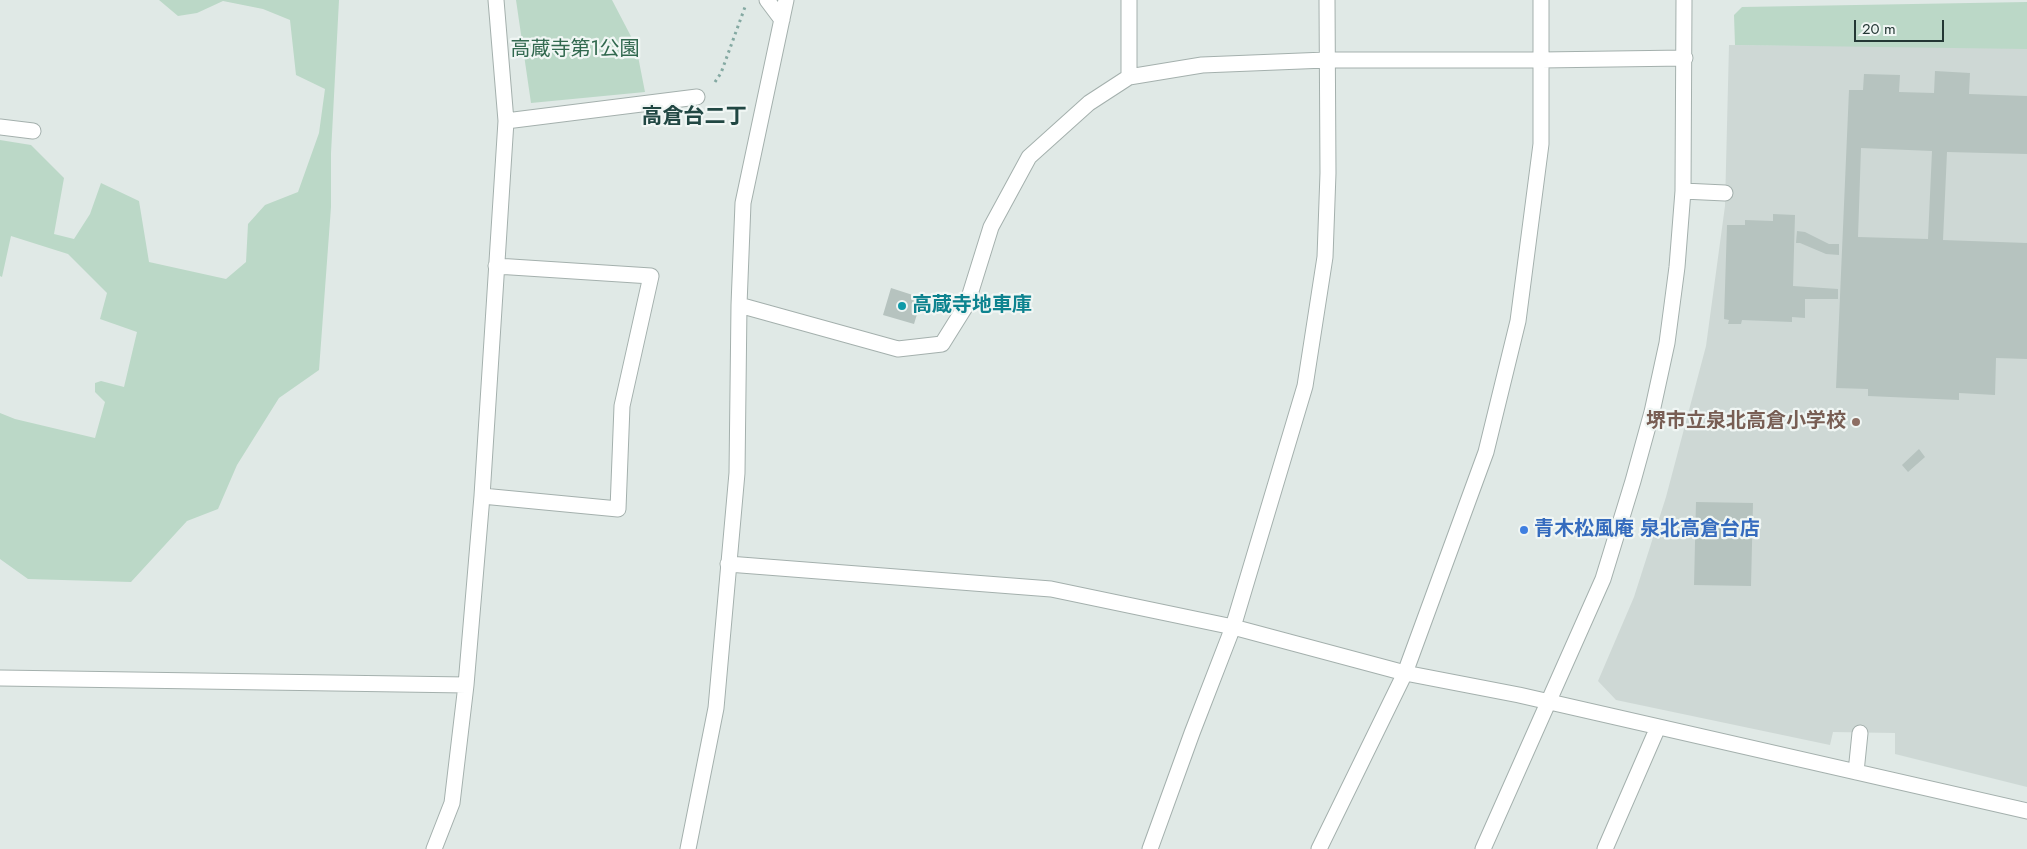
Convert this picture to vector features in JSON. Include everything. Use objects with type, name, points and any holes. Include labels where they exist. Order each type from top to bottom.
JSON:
[{"type":"street","points":[[434,849],[452,804],[466,685],[482,496],[506,121],[496,0]]},
{"type":"street","points":[[767,0],[782,20]]},
{"type":"street","points":[[688,849],[716,708],[737,473],[742,203],[786,0]]},
{"type":"street","points":[[1129,77],[1130,0]]},
{"type":"street","points":[[1150,849],[1233,627],[1304,386],[1325,257],[1328,173],[1327,0]]},
{"type":"street","points":[[1319,849],[1405,672],[1486,452],[1518,321],[1540,144],[1541,0]]},
{"type":"street","points":[[1483,849],[1603,579],[1652,412],[1667,343],[1677,266],[1683,191],[1684,0]]},
{"type":"street","points":[[739,305],[898,349],[942,344],[967,304],[991,227],[1029,157],[1089,104],[1129,77],[1202,65],[1326,60],[1685,58]]},
{"type":"street","points":[[506,121],[697,97]]},
{"type":"street","points":[[0,127],[33,131]]},
{"type":"street","points":[[1683,191],[1726,192]]},
{"type":"street","points":[[482,496],[618,509],[622,406],[651,276],[496,266]]},
{"type":"street","points":[[728,564],[1051,589],[1233,627],[1405,672],[1658,727],[2027,811]]},
{"type":"street","points":[[0,678],[466,685]]},
{"type":"street","points":[[1605,849],[1658,727]]},
{"type":"street","points":[[1856,772],[1860,733]]},
{"type":"path","points":[[697,97],[712,86],[721,73],[747,0]]},
{"type":"shaded area","name":"堺市立泉北高倉小学校","points":[[1729,45],[2027,47],[2027,787],[1895,754],[1895,733],[1833,732],[1830,745],[1616,700],[1598,681],[1634,597],[1666,497],[1706,346],[1725,206]]},
{"type":"green space","points":[[159,0],[339,0],[331,153],[331,207],[319,370],[279,398],[237,465],[218,509],[187,521],[131,582],[28,579],[0,559],[0,413],[15,419],[95,438],[105,402],[95,392],[95,383],[101,381],[124,387],[137,332],[100,319],[107,293],[68,254],[11,236],[2,277],[0,276],[0,140],[31,145],[64,178],[54,234],[74,239],[90,214],[101,183],[139,201],[149,262],[226,279],[246,262],[248,224],[265,205],[298,192],[319,133],[325,89],[296,75],[290,20],[263,9],[223,1],[197,13],[178,16]]},
{"type":"green space","name":"高蔵寺第1公園","points":[[516,0],[612,0],[636,46],[645,92],[531,103]]},
{"type":"green space","points":[[2027,2],[2027,49],[1735,45],[1734,15],[1742,7]]},
{"type":"building","points":[[1935,71],[1970,73],[1969,94],[2027,96],[2027,154],[1947,152],[1943,240],[2027,243],[2027,359],[1996,358],[1995,395],[1959,393],[1959,400],[1868,396],[1868,389],[1836,388],[1849,90],[1863,90],[1864,74],[1900,75],[1899,92],[1934,93]],"holes":[[[1861,148],[1932,151],[1928,239],[1858,237]]]},
{"type":"building","points":[[1773,214],[1795,215],[1793,286],[1838,289],[1838,299],[1805,299],[1805,318],[1792,317],[1792,322],[1742,320],[1741,324],[1728,324],[1729,320],[1724,319],[1727,225],[1745,225],[1745,220],[1773,221]]},
{"type":"building","points":[[1797,231],[1805,232],[1829,244],[1839,244],[1839,255],[1826,254],[1796,243]]},
{"type":"building","name":"高蔵寺地車庫","points":[[891,288],[922,298],[914,324],[883,315]]},
{"type":"building","points":[[1919,449],[1925,457],[1908,472],[1902,465]]},
{"type":"building","points":[[1696,502],[1753,503],[1751,586],[1694,585]]},
{"type":"place","name":"高蔵寺地車庫","points":[[902,306]]},
{"type":"place","name":"堺市立泉北高倉小学校","points":[[1856,422]]},
{"type":"place","name":"青木松風庵 泉北高倉台店","points":[[1524,530]]},
{"type":"district","name":"高倉台二丁","points":[[694,118]]}]
